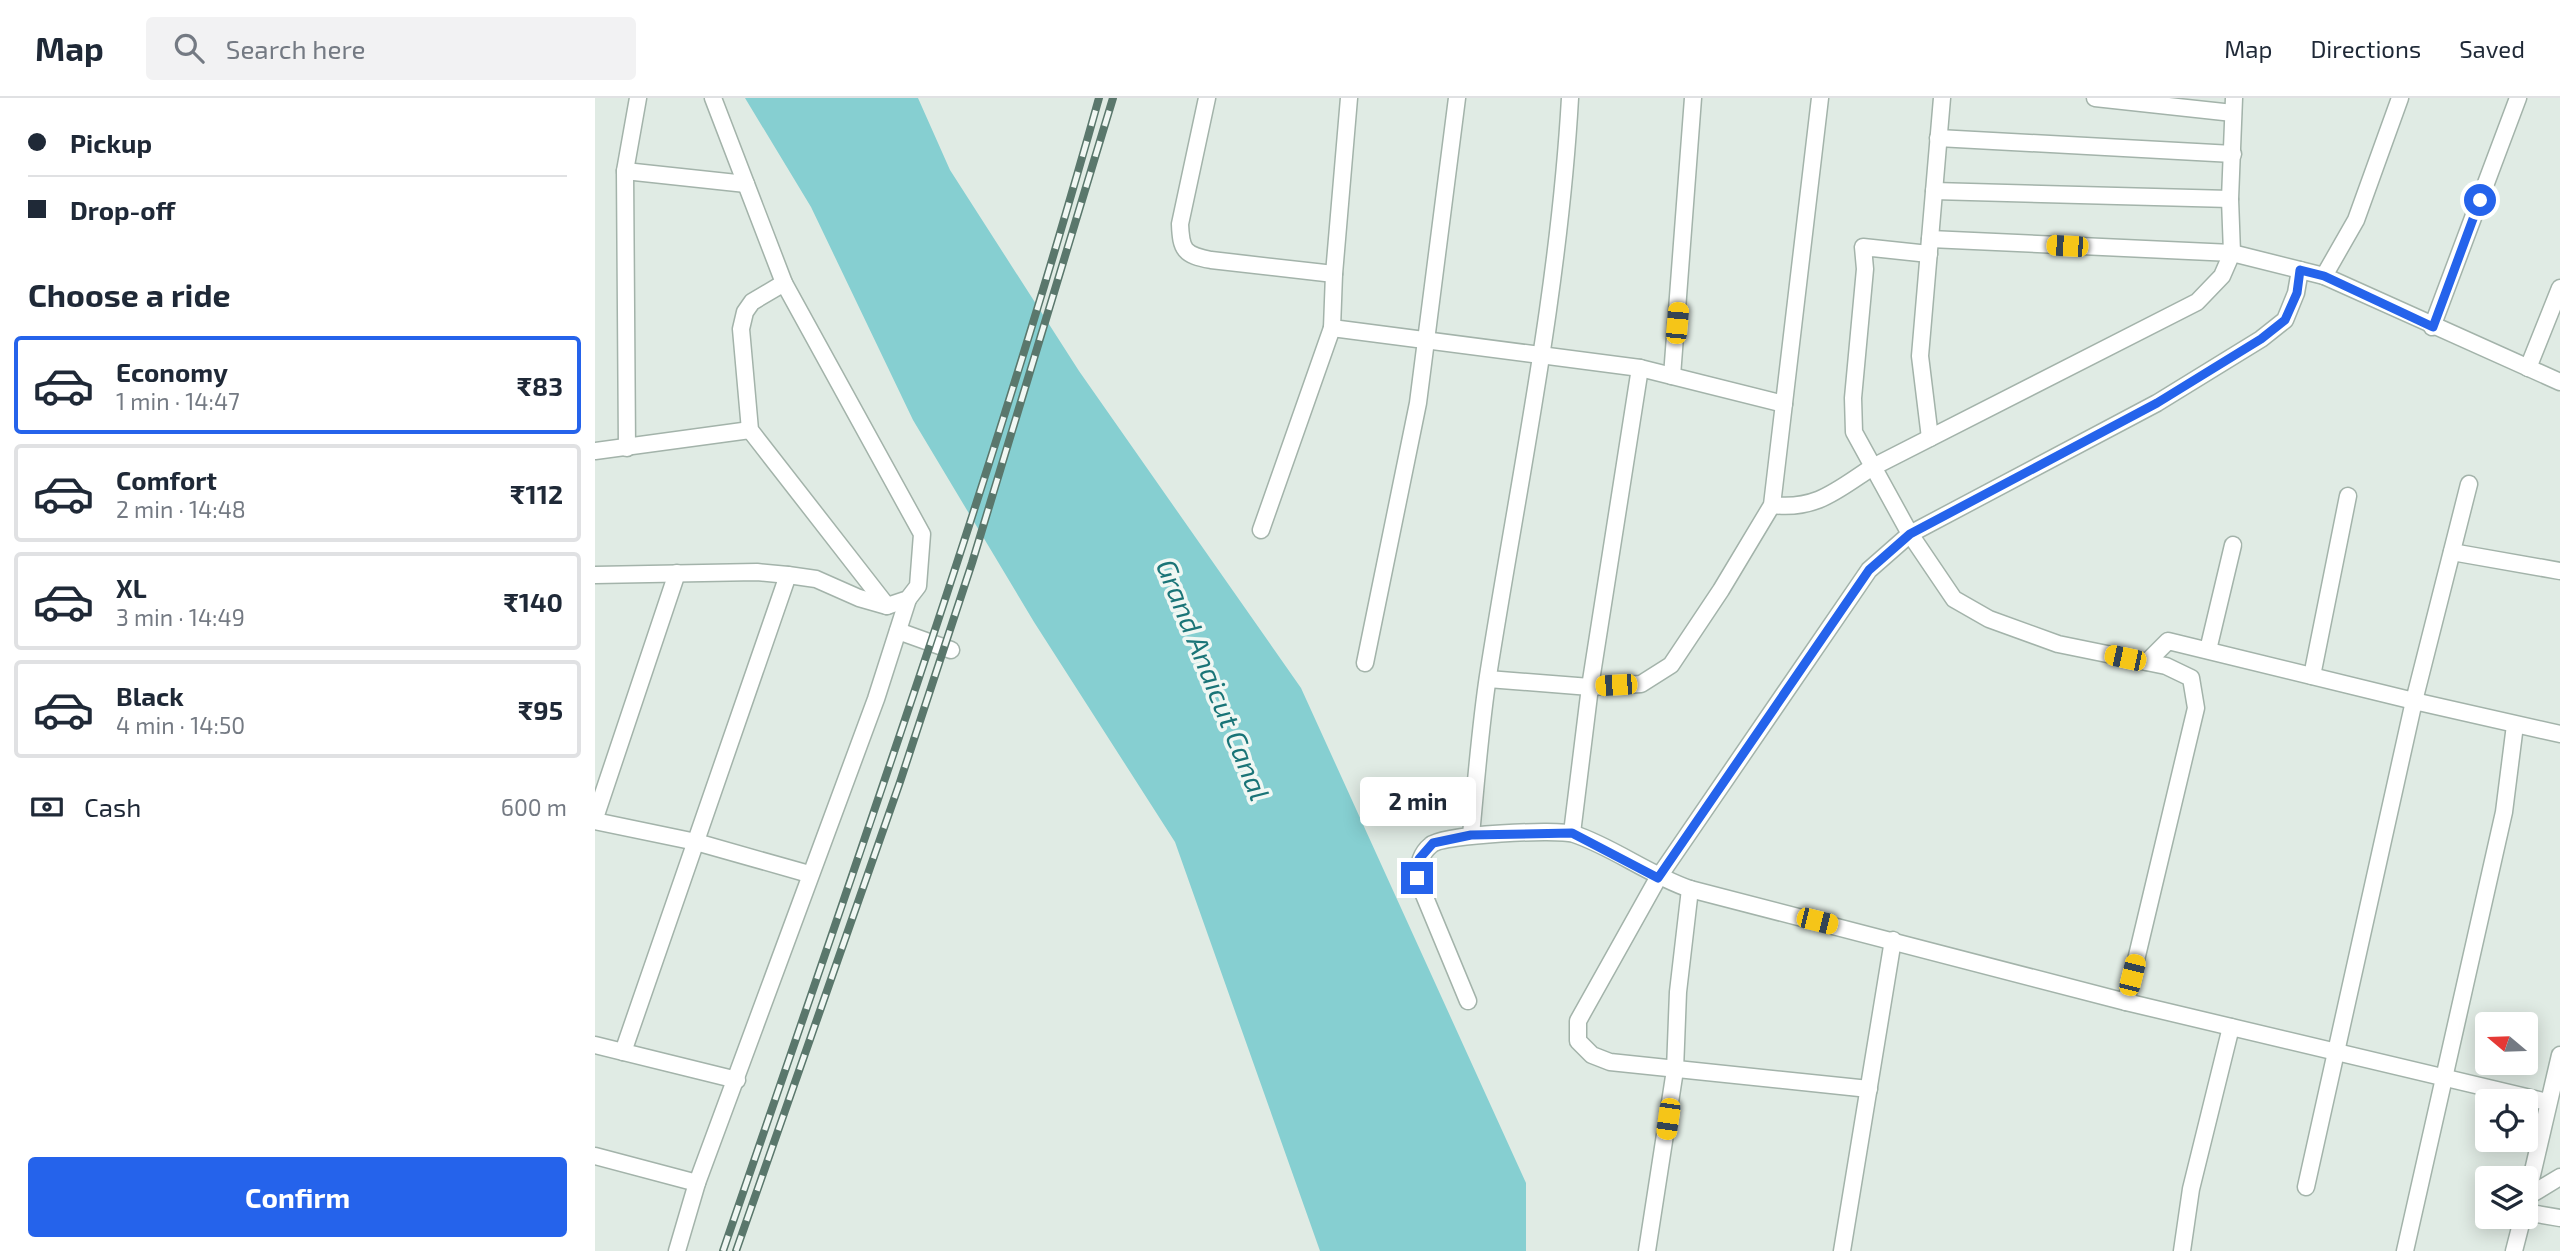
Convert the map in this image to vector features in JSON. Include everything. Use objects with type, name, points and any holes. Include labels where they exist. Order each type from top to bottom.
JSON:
[{"type":"street","points":[[627,448],[625,171],[638,98]]},
{"type":"street","points":[[677,1251],[697,1183],[737,1080],[809,874],[876,699],[908,600],[918,586],[922,534],[784,283],[713,98]]},
{"type":"street","points":[[1207,98],[1180,223],[1181,245],[1192,257],[1334,274]]},
{"type":"street","points":[[1261,530],[1332,328],[1349,98]]},
{"type":"street","points":[[1365,663],[1418,403],[1457,98]]},
{"type":"street","points":[[1471,835],[1488,679],[1542,357],[1565,186],[1570,98]]},
{"type":"street","points":[[1672,376],[1693,98]]},
{"type":"street","points":[[1488,679],[1590,687],[1641,684],[1671,665],[1721,590],[1772,505],[1820,98]]},
{"type":"street","points":[[1930,438],[1920,356],[1942,98]]},
{"type":"street","points":[[1772,505],[1792,507],[1821,501],[1871,468],[2197,302],[2222,276],[2232,253],[2230,199],[2234,105],[2095,98]]},
{"type":"street","points":[[2324,276],[2356,220],[2400,98]]},
{"type":"street","points":[[2433,327],[2518,98]]},
{"type":"street","points":[[1938,138],[2233,154]]},
{"type":"street","points":[[625,171],[746,184]]},
{"type":"street","points":[[1934,191],[2230,199]]},
{"type":"street","points":[[2126,1002],[2196,708],[2190,678],[2166,666],[2058,644],[1989,620],[1954,599],[1910,534],[1871,468],[1854,432],[1853,398],[1865,269],[1863,247],[2232,253],[2324,276],[2560,382]]},
{"type":"street","points":[[1869,1089],[1610,1062],[1592,1055],[1578,1041],[1578,1021],[1658,878],[1869,570],[1910,534],[2157,403],[2261,339],[2285,320],[2297,293],[2300,270]]},
{"type":"street","points":[[784,283],[752,302],[745,312],[741,329],[750,430],[887,606]]},
{"type":"street","points":[[2528,368],[2560,288]]},
{"type":"street","points":[[1332,328],[1640,368],[1784,404]]},
{"type":"street","points":[[1572,833],[1590,687],[1640,368]]},
{"type":"street","points":[[595,452],[750,430]]},
{"type":"street","points":[[2306,1187],[2414,701],[2469,484]]},
{"type":"street","points":[[2312,676],[2348,496]]},
{"type":"street","points":[[2208,650],[2234,545]]},
{"type":"street","points":[[2452,552],[2560,570]]},
{"type":"street","points":[[595,575],[757,572],[816,579],[859,598],[887,606],[908,600]]},
{"type":"street","points":[[677,573],[595,820],[696,842],[809,874]]},
{"type":"street","points":[[623,1052],[788,575]]},
{"type":"street","points":[[898,631],[951,650]]},
{"type":"street","points":[[2147,662],[2168,641],[2560,734]]},
{"type":"street","points":[[2405,1251],[2504,812],[2515,725]]},
{"type":"street","points":[[1468,1001],[1417,878],[1419,859],[1433,843],[1471,835],[1572,833],[1658,878],[1690,889],[2126,1002],[2547,1102]]},
{"type":"street","points":[[1647,1251],[1675,1070],[1678,992],[1690,889]]},
{"type":"street","points":[[1842,1251],[1893,940]]},
{"type":"street","points":[[2182,1251],[2191,1189],[2231,1027]]},
{"type":"street","points":[[595,1045],[737,1080]]},
{"type":"street","points":[[2534,1166],[2560,1055]]},
{"type":"street","points":[[595,1156],[697,1183]]},
{"type":"street","points":[[2538,1196],[2560,1177]]},
{"type":"street","points":[[2538,1212],[2560,1218]]},
{"type":"street","points":[[2514,1251],[2520,1229]]},
{"type":"water","name":"Grand Anaicut Canal","points":[[745,98],[918,98],[950,170],[1079,371],[1301,688],[1526,1183],[1526,1251],[1320,1251],[1175,842],[1034,622],[913,420],[811,207]]},
{"type":"railway","points":[[723,1251],[967,533],[1013,389],[1099,98]]},
{"type":"railway","points":[[736,1251],[900,782],[972,563],[1113,98]]},
{"type":"route","points":[[1417,878],[1419,859],[1433,843],[1471,835],[1572,833],[1658,878],[1869,570],[1910,534],[2157,403],[2261,339],[2285,320],[2297,293],[2300,270],[2324,276],[2433,327],[2480,200]]}]
